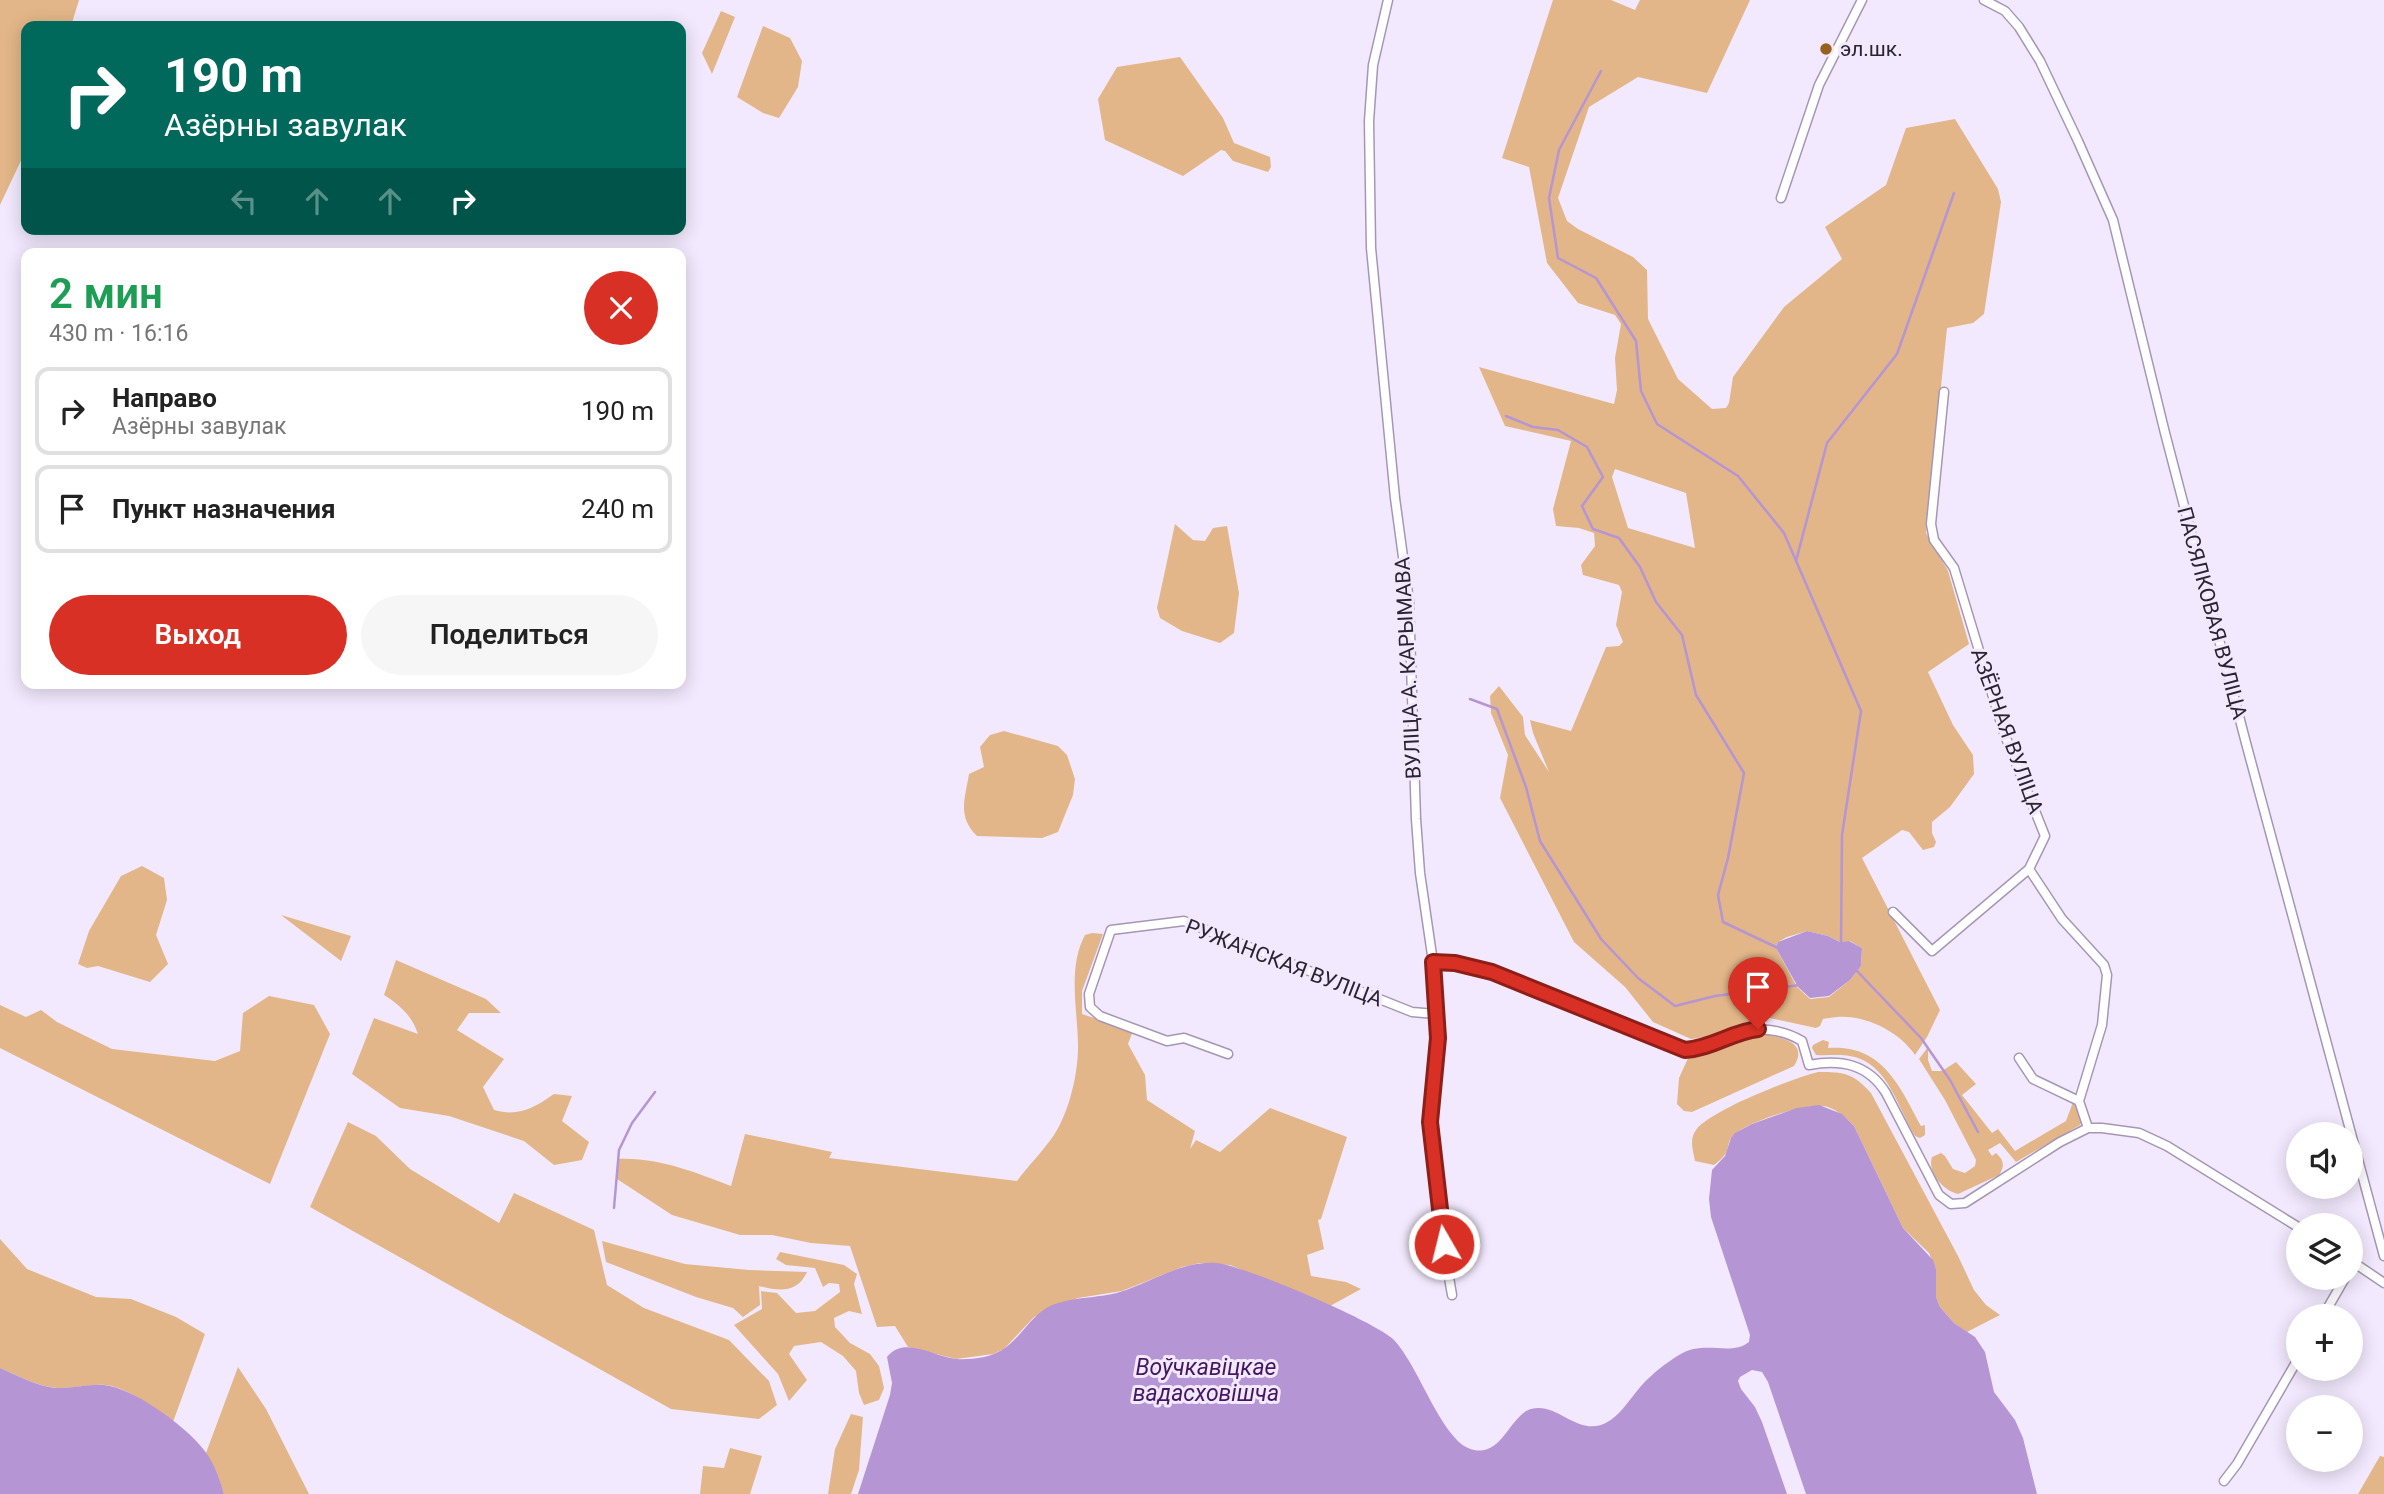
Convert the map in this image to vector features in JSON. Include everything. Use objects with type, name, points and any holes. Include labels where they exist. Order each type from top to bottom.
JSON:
[{"type":"street","name":"ВУЛІЦА А. КАРЫМАВА","points":[[1388,0],[1373,65],[1370,110],[1371,248],[1395,498],[1409,601],[1416,819],[1420,873],[1433,962],[1438,1038],[1430,1122],[1439,1219],[1452,1295]]},
{"type":"street","points":[[1781,198],[1819,85],[1862,0]]},
{"type":"street","name":"ПАСЯЛКОВАЯ ВУЛІЦА","points":[[1984,0],[2005,11],[2019,27],[2040,61],[2113,220],[2249,757],[2384,1256]]},
{"type":"street","name":"АЗЁРНАЯ ВУЛІЦА","points":[[1944,393],[1931,524],[1934,540],[1954,568],[2004,733],[2045,836],[2029,869]]},
{"type":"street","points":[[1893,912],[1932,951],[2029,869],[2062,919],[2104,965],[2108,975],[2102,1025],[2079,1101],[2088,1128]]},
{"type":"street","name":"РУЖАНСКАЯ ВУЛІЦА","points":[[1228,1054],[1184,1038],[1167,1041],[1100,1016],[1090,1007],[1088,994],[1111,930],[1184,921],[1412,1012],[1436,1014]]},
{"type":"street","points":[[1433,962],[1455,963],[1492,972],[1685,1050],[1714,1044],[1750,1030],[1766,1029],[1795,1036],[1802,1041],[1809,1065],[1845,1062],[1874,1078],[1886,1093],[1939,1195],[1951,1204],[1965,1203],[2060,1142],[2088,1128],[2139,1133],[2161,1143],[2286,1220]]},
{"type":"street","points":[[2019,1058],[2033,1079],[2079,1101]]},
{"type":"street","points":[[2363,1271],[2384,1283]]},
{"type":"street","points":[[2224,1481],[2237,1464],[2286,1380]]},
{"type":"shaded area","points":[[0,0],[79,0],[73,21],[21,21],[21,161],[0,205]]},
{"type":"shaded area","points":[[1553,0],[1611,0],[1635,10],[1640,0],[1750,0],[1707,93],[1638,77],[1589,107],[1558,198],[1567,221],[1633,257],[1647,270],[1648,319],[1678,379],[1712,409],[1726,408],[1733,377],[1784,307],[1842,259],[1825,227],[1886,185],[1906,128],[1955,119],[1998,189],[2001,202],[1984,314],[1973,323],[1947,328],[1926,533],[1948,571],[1969,644],[1928,672],[1953,725],[1973,755],[1974,774],[1950,807],[1932,822],[1932,833],[1936,842],[1934,847],[1923,850],[1909,832],[1902,830],[1862,858],[1940,1010],[1915,1055],[1902,1040],[1885,1028],[1856,1018],[1823,1019],[1816,1028],[1759,1018],[1719,1035],[1691,1039],[1653,1022],[1625,987],[1574,942],[1500,798],[1508,755],[1491,713],[1490,696],[1499,686],[1523,717],[1525,735],[1549,772],[1530,720],[1571,731],[1606,647],[1619,646],[1623,642],[1616,625],[1622,592],[1619,585],[1583,575],[1581,565],[1595,546],[1594,533],[1579,528],[1556,526],[1553,509],[1571,441],[1505,426],[1479,367],[1614,404],[1617,390],[1615,358],[1621,324],[1615,315],[1578,303],[1547,263],[1529,167],[1502,158]],"holes":[[[1615,469],[1686,493],[1695,548],[1628,528],[1612,477]],[[1807,931],[1840,942],[1850,941],[1862,948],[1861,966],[1850,980],[1829,997],[1810,999],[1797,987],[1776,948],[1778,942],[1787,937]]]},
{"type":"shaded area","points":[[721,11],[735,17],[712,74],[702,53]]},
{"type":"shaded area","points":[[763,26],[790,38],[802,61],[798,87],[779,118],[763,113],[737,97]]},
{"type":"shaded area","points":[[1180,57],[1223,118],[1234,143],[1270,157],[1271,167],[1268,172],[1233,161],[1221,150],[1183,176],[1105,140],[1098,99],[1117,67]]},
{"type":"shaded area","points":[[1175,524],[1193,540],[1205,541],[1213,528],[1227,526],[1239,593],[1234,633],[1220,643],[1182,631],[1160,618],[1157,608]]},
{"type":"shaded area","points":[[1004,731],[1058,746],[1067,755],[1075,779],[1073,795],[1058,832],[1042,838],[977,836],[971,829],[964,807],[969,774],[984,767],[980,747],[990,735]]},
{"type":"shaded area","points":[[142,866],[164,878],[167,900],[156,935],[168,964],[150,982],[98,966],[87,968],[78,964],[89,931],[121,876]]},
{"type":"shaded area","points":[[281,915],[351,936],[341,961]]},
{"type":"shaded area","points":[[1103,934],[1082,991],[1082,1014],[1133,1031],[1128,1044],[1145,1075],[1147,1100],[1195,1131],[1190,1149],[1196,1140],[1220,1152],[1270,1108],[1347,1137],[1321,1219],[1318,1220],[1324,1249],[1307,1255],[1311,1276],[1346,1282],[1361,1289],[1330,1306],[1230,1265],[1200,1263],[1182,1267],[1122,1291],[1078,1298],[1034,1317],[1004,1349],[993,1354],[956,1359],[908,1347],[895,1326],[877,1327],[850,1246],[811,1243],[772,1235],[740,1235],[672,1215],[617,1179],[618,1159],[633,1159],[676,1166],[731,1186],[745,1134],[832,1152],[829,1158],[1017,1181],[1054,1135],[1068,1104],[1078,1058],[1076,961],[1085,935]]},
{"type":"shaded area","points":[[396,960],[486,999],[501,1013],[469,1013],[457,1030],[504,1059],[483,1087],[494,1110],[518,1112],[533,1107],[554,1094],[572,1096],[562,1121],[589,1142],[582,1160],[554,1165],[524,1141],[449,1116],[400,1108],[352,1074],[374,1018],[418,1034],[405,1012],[384,995]]},
{"type":"shaded area","points":[[269,996],[314,1005],[330,1034],[270,1184],[0,1048],[0,1005],[26,1017],[41,1010],[57,1022],[112,1049],[215,1061],[240,1051],[243,1013]]},
{"type":"shaded area","points":[[1764,1034],[1796,1046],[1798,1058],[1794,1066],[1692,1112],[1684,1111],[1677,1104],[1679,1078],[1689,1056],[1715,1050],[1747,1035]]},
{"type":"shaded area","points":[[1823,1040],[1829,1042],[1828,1048],[1862,1053],[1886,1070],[1905,1096],[1921,1126],[1925,1125],[1925,1135],[1920,1138],[1915,1136],[1890,1088],[1874,1067],[1850,1056],[1816,1055],[1813,1045]]},
{"type":"shaded area","points":[[1928,1047],[1928,1060],[1932,1071],[1942,1071],[1956,1062],[1976,1084],[1962,1095],[1992,1133],[1998,1129],[2015,1151],[2066,1121],[2073,1102],[2081,1116],[2080,1125],[2016,1162],[2000,1143],[1988,1150],[1992,1156],[1996,1153],[2002,1161],[1999,1175],[1958,1194],[1952,1192],[1934,1175],[1932,1157],[1941,1153],[1953,1169],[1965,1173],[1975,1166],[1976,1160],[1945,1100],[1919,1059]]},
{"type":"shaded area","points":[[1818,1072],[1848,1075],[1871,1093],[1974,1290],[1986,1305],[2000,1315],[1967,1332],[1954,1323],[1940,1307],[1936,1297],[1936,1269],[1929,1253],[1903,1228],[1854,1126],[1832,1109],[1808,1107],[1766,1118],[1733,1136],[1726,1153],[1714,1165],[1695,1161],[1693,1137],[1704,1122],[1753,1096]]},
{"type":"shaded area","points":[[348,1122],[376,1136],[410,1169],[499,1223],[514,1193],[594,1230],[607,1285],[644,1308],[729,1340],[769,1381],[777,1405],[759,1419],[671,1409],[310,1207]]},
{"type":"shaded area","points":[[0,1239],[27,1269],[96,1297],[131,1299],[176,1317],[205,1334],[173,1422],[136,1397],[112,1386],[50,1387],[0,1368]]},
{"type":"shaded area","points":[[602,1241],[685,1264],[807,1272],[798,1284],[786,1289],[759,1286],[760,1305],[743,1317],[733,1308],[696,1297],[606,1262]]},
{"type":"shaded area","points":[[780,1252],[844,1265],[857,1274],[854,1284],[862,1314],[849,1311],[834,1318],[835,1327],[850,1343],[870,1354],[879,1366],[884,1388],[879,1400],[864,1405],[859,1393],[856,1371],[843,1356],[821,1342],[794,1346],[789,1354],[807,1380],[789,1401],[778,1374],[734,1325],[762,1309],[761,1291],[777,1293],[796,1313],[815,1311],[840,1292],[839,1284],[829,1283],[823,1287],[815,1268],[786,1265],[776,1259]]},
{"type":"shaded area","points":[[238,1367],[266,1409],[309,1494],[224,1494],[206,1453]]},
{"type":"shaded area","points":[[851,1414],[863,1417],[859,1470],[851,1494],[828,1494],[835,1449]]},
{"type":"shaded area","points":[[730,1448],[762,1456],[750,1494],[700,1494],[703,1466],[724,1468]]},
{"type":"shaded area","points":[[2380,1456],[2384,1457],[2384,1494],[2358,1494]]},
{"type":"water","points":[[1807,931],[1840,942],[1849,941],[1862,948],[1861,966],[1850,980],[1829,996],[1810,998],[1798,987],[1776,948],[1778,942]]},
{"type":"water","name":"Воўчкавіцкае вадасховішча","points":[[1819,1105],[1842,1114],[1854,1126],[1903,1228],[1933,1260],[1936,1269],[1936,1297],[1940,1307],[1954,1323],[1975,1337],[1985,1352],[1994,1392],[2015,1420],[2023,1438],[2037,1494],[1806,1494],[1768,1382],[1762,1372],[1752,1370],[1738,1381],[1762,1422],[1787,1494],[858,1494],[890,1395],[892,1383],[887,1357],[894,1351],[911,1347],[956,1359],[985,1357],[1008,1345],[1048,1307],[1066,1301],[1120,1292],[1179,1269],[1203,1263],[1230,1266],[1278,1283],[1337,1308],[1394,1340],[1448,1429],[1468,1448],[1479,1451],[1489,1449],[1523,1413],[1531,1409],[1549,1410],[1583,1425],[1601,1425],[1619,1413],[1651,1376],[1679,1355],[1698,1348],[1734,1348],[1749,1342],[1750,1335],[1711,1217],[1709,1199],[1712,1170],[1725,1156],[1735,1133],[1797,1108]]},
{"type":"water","points":[[0,1368],[49,1387],[103,1385],[135,1396],[163,1413],[199,1444],[212,1463],[224,1494],[0,1494]]},
{"type":"waterway","points":[[1601,71],[1559,150],[1549,198],[1558,258],[1596,278],[1636,341],[1641,391],[1657,424],[1738,476],[1784,533],[1861,711],[1842,835],[1841,944]]},
{"type":"waterway","points":[[1796,561],[1827,443],[1897,354],[1954,193]]},
{"type":"waterway","points":[[1506,416],[1533,427],[1558,430],[1587,447],[1603,477],[1582,506],[1593,529],[1619,538],[1640,567],[1656,602],[1682,635],[1696,695],[1744,773],[1718,895],[1723,922],[1778,948]]},
{"type":"waterway","points":[[1470,699],[1497,709],[1526,787],[1540,841],[1601,939],[1638,978],[1675,1006],[1715,996],[1800,985]]},
{"type":"waterway","points":[[1856,970],[1921,1038],[1950,1080],[1978,1132]]},
{"type":"waterway","points":[[614,1208],[619,1150],[632,1123],[655,1092]]},
{"type":"place","name":"эл.шк.","points":[[1826,49]]},
{"type":"route","points":[[1444,1244],[1439,1219],[1437,1173],[1430,1122],[1438,1038],[1433,962],[1455,963],[1492,972],[1685,1050],[1696,1050],[1737,1033],[1758,1029]]}]
